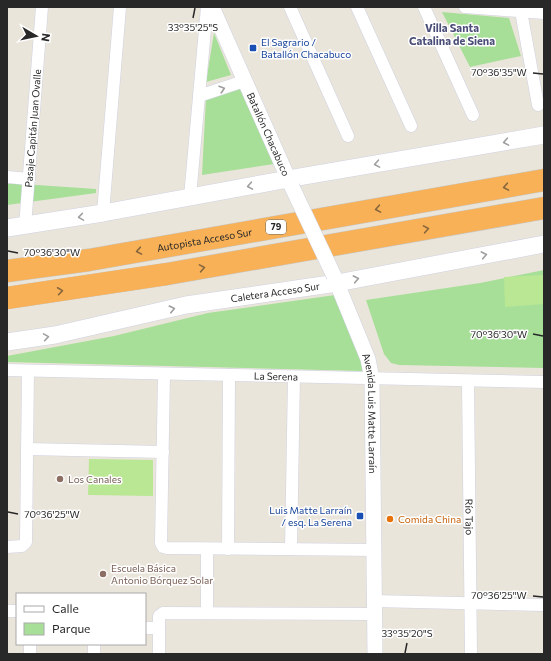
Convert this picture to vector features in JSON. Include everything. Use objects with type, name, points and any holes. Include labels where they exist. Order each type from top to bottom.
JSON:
[{"type":"highway","name":"Autopista Acceso Sur","points":[[7,271],[89,260],[544,180]]},
{"type":"highway","points":[[7,298],[167,274],[544,208]]},
{"type":"main road","points":[[7,228],[103,213],[190,197],[290,183],[544,135]]},
{"type":"main road","name":"Caletera Acceso Sur","points":[[7,342],[55,335],[186,306],[544,244]]},
{"type":"street","name":"Pasaje Capitán Juan Ovalle","points":[[25,226],[42,7]]},
{"type":"street","points":[[103,213],[120,7]]},
{"type":"street","points":[[190,197],[206,7]]},
{"type":"street","name":"Batallón Chacabuco","points":[[212,7],[290,183]]},
{"type":"street","points":[[290,7],[348,136]]},
{"type":"street","points":[[356,7],[411,126]]},
{"type":"street","points":[[424,7],[473,115]]},
{"type":"street","points":[[465,7],[544,13]]},
{"type":"street","points":[[522,12],[538,104]]},
{"type":"street","name":"Batallón Chacabuco","points":[[199,96],[244,82]]},
{"type":"street","points":[[7,177],[29,179]]},
{"type":"street","name":"Avenida Luis Matte Larraín","points":[[290,183],[336,279],[368,359],[372,379],[375,654]]},
{"type":"street","name":"La Serena","points":[[7,370],[544,382]]},
{"type":"street","points":[[7,547],[22,546],[24,545],[26,539],[28,371]]},
{"type":"street","points":[[164,374],[163,547],[207,549],[374,550]]},
{"type":"street","points":[[228,549],[229,375]]},
{"type":"street","points":[[291,549],[294,377]]},
{"type":"street","name":"Río Tajo","points":[[468,381],[471,654]]},
{"type":"street","points":[[27,449],[163,452]]},
{"type":"street","points":[[207,549],[207,613]]},
{"type":"street","points":[[159,654],[158,619],[161,614],[165,612],[207,613],[374,608],[470,603],[544,605]]},
{"type":"street","points":[[146,628],[159,628]]},
{"type":"green space","points":[[442,12],[509,18],[521,56],[470,67]]},
{"type":"green space","points":[[214,33],[231,75],[206,82]]},
{"type":"green space","points":[[241,85],[274,164],[202,175],[206,98]]},
{"type":"green space","points":[[7,183],[96,189],[96,193],[7,205]]},
{"type":"green space","points":[[544,270],[544,368],[399,365],[391,363],[384,354],[366,300],[480,283]]},
{"type":"green space","points":[[544,275],[544,304],[505,307],[504,277]]},
{"type":"green space","points":[[335,295],[366,366],[362,371],[7,362],[7,356],[114,336],[208,313]]},
{"type":"green space","points":[[89,459],[153,460],[153,496],[88,495]]},
{"type":"place","name":"El Sagrario / Batallón Chacabuco","points":[[253,48]]},
{"type":"place","name":"Los Canales","points":[[60,479]]},
{"type":"place","name":"Luis Matte Larraín / esq. La Serena","points":[[360,516]]},
{"type":"place","name":"Comida China","points":[[390,519]]},
{"type":"place","name":"Escuela Básica Antonio Bórquez Solar","points":[[103,574]]},
{"type":"district","name":"Villa Santa Catalina de Siena","points":[[452,34]]}]
